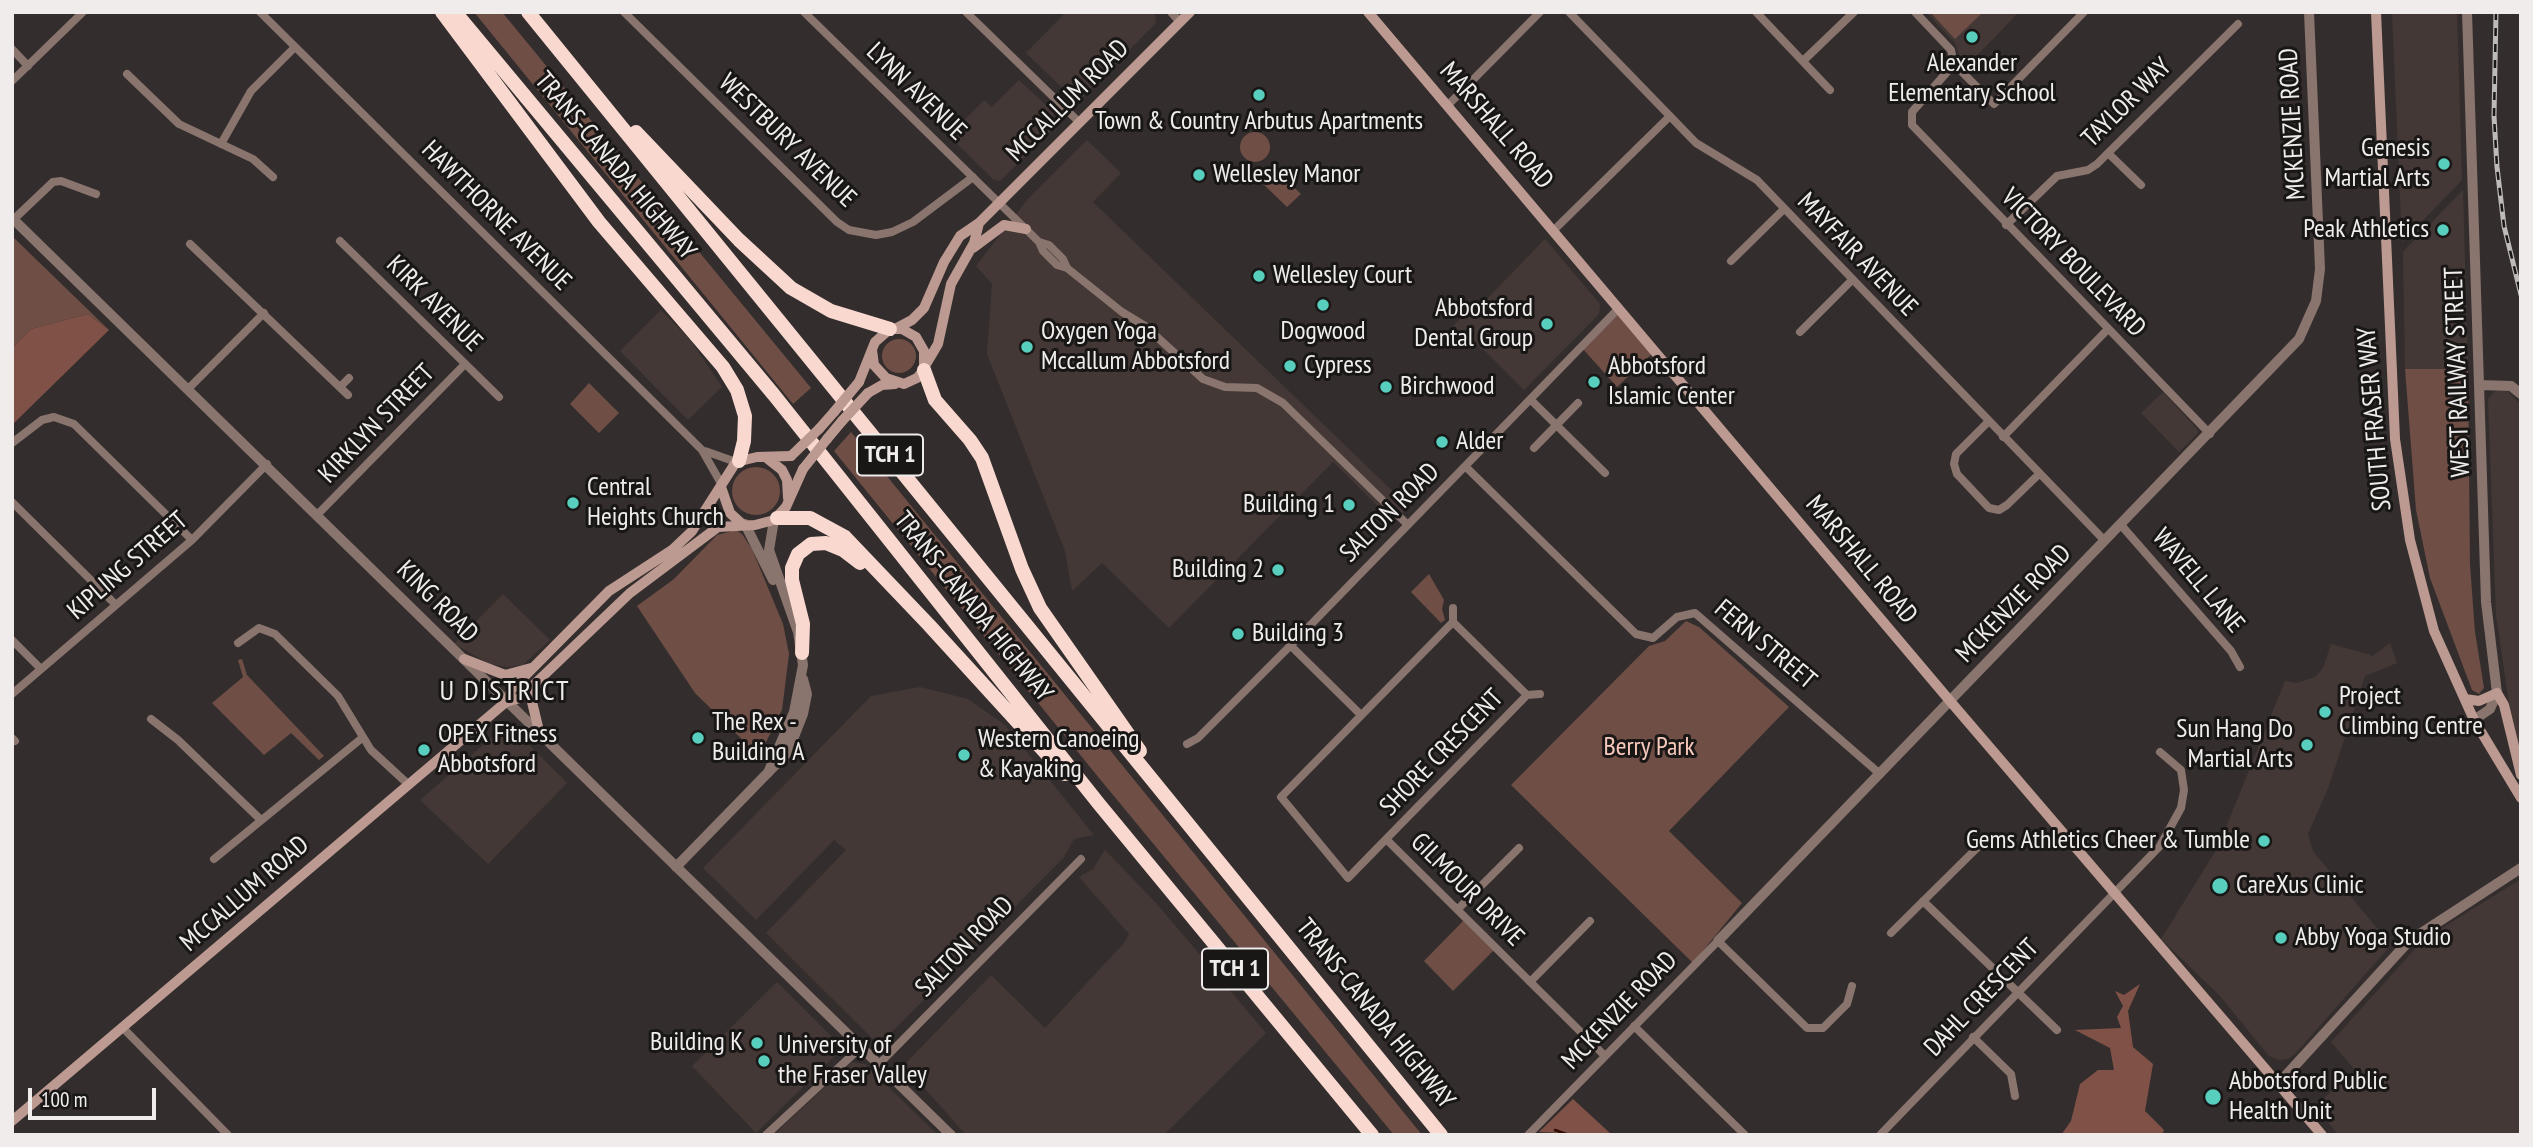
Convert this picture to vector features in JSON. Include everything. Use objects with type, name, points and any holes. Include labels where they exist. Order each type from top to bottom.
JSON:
[{"type":"highway","points":[[442,12],[598,222],[723,367],[737,390],[745,415],[744,441],[738,462]]},
{"type":"highway","name":"TRANS-CANADA HIGHWAY","points":[[455,12],[774,396],[1098,804],[1372,1135]]},
{"type":"highway","name":"TRANS-CANADA HIGHWAY","points":[[528,12],[1441,1135]]},
{"type":"highway","points":[[560,51],[731,233],[780,279],[831,311],[892,329]]},
{"type":"highway","points":[[925,368],[935,400],[982,458],[1022,569],[1040,608],[1218,861]]},
{"type":"highway","points":[[775,519],[810,518],[835,530],[864,554],[1028,736],[1080,790],[1098,804]]},
{"type":"highway","points":[[802,653],[803,624],[793,589],[792,568],[798,554],[811,544],[826,543],[849,554],[929,625]]},
{"type":"main road","name":"MCCALLUM ROAD","points":[[892,329],[918,314],[954,244],[979,223],[1190,12]]},
{"type":"main road","name":"MARSHALL ROAD","points":[[1368,12],[1950,701],[2115,890],[2322,1135]]},
{"type":"main road","name":"SOUTH FRASER WAY","points":[[2376,12],[2391,365],[2400,478],[2410,540],[2426,607],[2474,720],[2521,798]]},
{"type":"main road","name":"MCCALLUM ROAD","points":[[925,368],[938,344],[951,284],[968,252],[979,223]]},
{"type":"main road","points":[[968,252],[1004,225],[1026,229]]},
{"type":"main road","points":[[892,329],[916,337],[924,351],[925,368],[917,378],[904,384],[882,385],[868,393],[803,469],[775,519],[743,524],[730,513],[721,486],[738,462],[765,458],[791,456],[803,448],[859,382],[880,336],[892,329]]},
{"type":"main road","points":[[872,350],[879,373],[904,384]]},
{"type":"main road","points":[[765,458],[782,470],[787,480],[788,500]]},
{"type":"main road","name":"MCCALLUM ROAD","points":[[506,702],[512,689],[609,591],[683,541],[702,519],[721,486]]},
{"type":"main road","name":"MCCALLUM ROAD","points":[[12,1121],[506,702],[520,698],[622,600],[682,556],[708,532],[720,526],[743,524]]},
{"type":"main road","points":[[464,659],[505,675],[534,667]]},
{"type":"main road","points":[[540,735],[532,702],[545,676]]},
{"type":"main road","points":[[2465,699],[2479,701],[2497,693],[2504,705],[2521,775]]},
{"type":"street","points":[[12,81],[83,12]]},
{"type":"street","name":"HAWTHORNE AVENUE","points":[[260,12],[702,450],[721,486]]},
{"type":"street","name":"WESTBURY AVENUE","points":[[624,12],[837,222],[849,230],[876,235],[892,232],[913,222],[973,177]]},
{"type":"street","name":"LYNN AVENUE","points":[[804,12],[1026,229],[1057,265],[1067,268],[1144,326],[1203,379],[1225,387],[1257,388],[1278,398],[1408,525]]},
{"type":"street","points":[[966,12],[1080,122]]},
{"type":"street","points":[[1171,12],[1180,22]]},
{"type":"street","points":[[1447,105],[1540,12]]},
{"type":"street","name":"MAYFAIR AVENUE","points":[[1569,12],[1703,149],[1750,173],[2105,541]]},
{"type":"street","points":[[1756,12],[1830,90]]},
{"type":"street","points":[[1803,61],[1854,12]]},
{"type":"street","points":[[1915,12],[1951,50],[1954,64],[1994,104],[2084,12]]},
{"type":"street","name":"MCKENZIE ROAD","points":[[1528,1135],[2287,356],[2308,326],[2316,301],[2320,256],[2309,12]]},
{"type":"street","name":"WEST RAILWAY STREET","points":[[2467,12],[2486,602],[2497,693]]},
{"type":"street","name":"TAYLOR WAY","points":[[2006,225],[2057,176],[2088,170],[2108,153],[2238,24]]},
{"type":"street","points":[[221,144],[251,91],[295,47]]},
{"type":"street","points":[[12,49],[28,66]]},
{"type":"street","name":"VICTORY BOULEVARD","points":[[1954,64],[1907,119],[2006,225],[2210,434]]},
{"type":"street","points":[[127,74],[179,124],[253,159],[273,177]]},
{"type":"street","points":[[1554,229],[1670,116]]},
{"type":"street","points":[[2108,153],[2141,185]]},
{"type":"street","points":[[13,218],[52,182],[61,181],[96,194]]},
{"type":"street","points":[[1731,261],[1784,209]]},
{"type":"street","name":"KING ROAD","points":[[13,218],[951,1135]]},
{"type":"street","name":"KIRK AVENUE","points":[[340,241],[499,397]]},
{"type":"street","points":[[190,244],[348,395]]},
{"type":"street","points":[[1800,332],[1852,280]]},
{"type":"street","name":"SALTON ROAD","points":[[1187,744],[1198,738],[1619,308]]},
{"type":"street","points":[[189,388],[264,313]]},
{"type":"street","points":[[2003,437],[2107,330]]},
{"type":"street","name":"KIRKLYN STREET","points":[[318,514],[465,364]]},
{"type":"street","points":[[340,387],[349,378]]},
{"type":"street","points":[[2479,385],[2511,386],[2521,394]]},
{"type":"street","points":[[1531,400],[1605,473]]},
{"type":"street","points":[[1534,448],[1578,403]]},
{"type":"street","points":[[12,443],[32,425],[54,417],[74,424],[192,540]]},
{"type":"street","points":[[1988,422],[1956,454],[1954,464],[1957,474],[1989,508],[1998,510],[2007,505],[2039,474]]},
{"type":"street","name":"HAWTHORNE AVENUE","points":[[702,450],[738,462]]},
{"type":"street","name":"KIPLING STREET","points":[[12,694],[192,540],[267,464]]},
{"type":"street","name":"FERN STREET","points":[[1466,467],[1636,634],[1653,638],[1677,617],[1695,613],[1880,774]]},
{"type":"street","points":[[12,502],[117,605]]},
{"type":"street","points":[[676,867],[788,752],[800,724],[807,694],[802,677],[802,653],[769,550],[775,519]]},
{"type":"street","points":[[743,524],[785,600]]},
{"type":"street","name":"WAVELL LANE","points":[[2121,524],[2231,651],[2240,667]]},
{"type":"street","points":[[1290,645],[1361,715],[1452,622],[1453,608]]},
{"type":"street","name":"SHORE CRESCENT","points":[[1452,622],[1527,695]]},
{"type":"street","points":[[239,643],[258,628],[275,634],[338,696],[349,709],[362,738],[382,763],[409,785]]},
{"type":"street","points":[[12,640],[41,669]]},
{"type":"street","points":[[2474,720],[2490,709],[2497,693]]},
{"type":"street","name":"SHORE CRESCENT","points":[[1387,840],[1527,695],[1540,694]]},
{"type":"street","name":"GILMOUR DRIVE","points":[[1361,715],[1280,797],[1348,878],[1387,840],[1605,1056]]},
{"type":"street","points":[[151,719],[178,740],[261,820]]},
{"type":"street","points":[[214,859],[362,738]]},
{"type":"street","name":"DAHL CRESCENT","points":[[1880,1135],[2160,846],[2181,808],[2184,790],[2181,771],[2160,752]]},
{"type":"street","points":[[1891,933],[1985,840]]},
{"type":"street","points":[[1458,909],[1519,848]]},
{"type":"street","name":"SALTON ROAD","points":[[879,1064],[1081,859]]},
{"type":"street","points":[[2278,1084],[2409,941],[2521,868]]},
{"type":"street","points":[[1923,901],[2057,1030]]},
{"type":"street","points":[[1530,982],[1590,921]]},
{"type":"street","points":[[1718,941],[1807,1028],[1824,1028],[1847,1004],[1852,986]]},
{"type":"street","points":[[1634,1026],[1745,1135]]},
{"type":"street","points":[[123,1028],[229,1135]]},
{"type":"street","points":[[1973,1037],[2011,1073],[2015,1096]]},
{"type":"street","points":[[765,1135],[861,1047]]},
{"type":"shaded area","points":[[1066,12],[1155,12],[1156,23],[1080,100],[1075,100],[1026,53]]},
{"type":"shaded area","name":"Alexander Elementary School","points":[[1926,12],[2019,12],[1964,69],[1955,43]]},
{"type":"shaded area","points":[[2392,12],[2457,12],[2462,180],[2402,242]]},
{"type":"shaded area","points":[[1019,80],[1053,112],[1055,127],[1000,181],[993,179],[949,136],[984,100],[992,107]]},
{"type":"shaded area","points":[[1087,140],[1121,173],[1093,202],[1409,507],[1394,522],[1333,462],[1169,628],[1102,563],[1072,591],[1065,551],[987,354],[992,284],[976,266],[1027,200]]},
{"type":"shaded area","points":[[2463,190],[2468,369],[2405,369],[2403,252]]},
{"type":"shaded area","points":[[1545,239],[1600,304],[1599,314],[1524,390],[1485,351],[1452,327],[1476,303],[1483,303]]},
{"type":"shaded area","points":[[661,310],[691,341],[722,387],[688,420],[620,351]]},
{"type":"shaded area","points":[[88,314],[109,330],[12,425],[12,348],[31,329]]},
{"type":"shaded area","points":[[2505,389],[2521,405],[2521,759],[2514,737],[2496,615],[2488,399],[2495,391]]},
{"type":"shaded area","points":[[2163,392],[2197,429],[2198,433],[2179,452],[2141,413]]},
{"type":"shaded area","points":[[503,594],[550,640],[523,665],[507,667],[490,664],[454,644]]},
{"type":"shaded area","points":[[2390,643],[2397,663],[2365,676],[2329,786],[2308,834],[2313,851],[2391,945],[2296,1053],[2288,1059],[2280,1060],[2269,1056],[2219,995],[2161,939],[2218,847],[2285,681],[2296,683],[2315,677],[2323,668],[2331,644],[2371,657]]},
{"type":"shaded area","points":[[920,687],[968,699],[1005,725],[1094,835],[1074,839],[1064,857],[883,1041],[877,1043],[766,933],[846,850],[834,840],[756,920],[703,868],[871,696]]},
{"type":"shaded area","points":[[513,729],[567,783],[488,864],[420,800],[498,732]]},
{"type":"shaded area","points":[[1105,850],[1157,904],[1266,1033],[1164,1135],[966,1135],[904,1065],[991,975],[1045,1028],[1124,943],[1129,934],[1079,877],[1093,869]]},
{"type":"shaded area","points":[[2521,879],[2521,1135],[2338,1135],[2315,1106],[2355,1070],[2331,1042],[2423,940]]},
{"type":"shaded area","name":"University of the Fraser Valley","points":[[777,982],[840,1045],[841,1050],[756,1133],[692,1066]]},
{"type":"shaded area","points":[[2140,984],[2128,1011],[2133,1047],[2153,1064],[2145,1111],[2164,1130],[2162,1135],[2061,1135],[2071,1121],[2080,1084],[2098,1070],[2114,1070],[2110,1048],[2075,1030],[2121,1028],[2117,1017],[2123,1006],[2115,991],[2124,995]]},
{"type":"shaded area","points":[[852,1062],[865,1064],[938,1135],[773,1135]]},
{"type":"shaded area","points":[[1573,1099],[1612,1135],[1539,1132]]},
{"type":"green space","points":[[474,12],[502,12],[811,388],[793,404]]},
{"type":"green space","points":[[1930,12],[1983,12],[1955,39]]},
{"type":"green space","points":[[1255,132],[1261,133],[1269,141],[1269,153],[1261,161],[1255,162],[1249,161],[1241,153],[1240,147],[1241,141],[1249,133]]},
{"type":"green space","points":[[1272,166],[1301,194],[1287,207],[1259,180]]},
{"type":"green space","points":[[12,236],[109,330],[88,314],[31,329],[12,348]]},
{"type":"green space","points":[[1619,311],[1654,352],[1617,387],[1583,349]]},
{"type":"green space","points":[[899,339],[911,344],[916,356],[911,368],[899,373],[887,368],[882,356],[887,344]]},
{"type":"green space","points":[[2405,369],[2468,369],[2470,565],[2475,632],[2484,688],[2479,694],[2472,690],[2430,578],[2416,510]]},
{"type":"green space","points":[[589,383],[619,413],[599,433],[570,404]]},
{"type":"green space","points":[[851,432],[1422,1135],[1394,1135],[1099,778],[834,451]]},
{"type":"green space","points":[[756,467],[773,474],[780,491],[773,508],[756,515],[739,508],[732,491],[739,474]]},
{"type":"green space","points":[[736,530],[752,549],[783,624],[789,654],[782,710],[759,756],[695,693],[637,606],[674,579],[717,535]]},
{"type":"green space","points":[[1429,574],[1444,600],[1442,609],[1445,620],[1441,623],[1411,592]]},
{"type":"green space","name":"Berry Park","points":[[1686,621],[1699,627],[1789,707],[1669,831],[1742,903],[1693,963],[1511,785],[1649,646],[1665,641]]},
{"type":"green space","points":[[242,659],[247,675],[324,756],[319,760],[291,733],[264,755],[212,703],[243,677],[238,660]]},
{"type":"green space","points":[[1465,919],[1495,949],[1453,991],[1424,961]]},
{"type":"waterway","points":[[1555,1130],[1569,1135]]},
{"type":"railway","points":[[2496,12],[2494,116],[2497,167],[2504,226],[2521,295]]},
{"type":"place","name":"Alexander Elementary School","points":[[1972,37]]},
{"type":"place","name":"Town & Country Arbutus Apartments","points":[[1259,95]]},
{"type":"place","name":"Genesis Martial Arts","points":[[2444,164]]},
{"type":"place","name":"Wellesley Manor","points":[[1199,175]]},
{"type":"place","name":"Peak Athletics","points":[[2443,230]]},
{"type":"place","name":"Wellesley Court","points":[[1259,276]]},
{"type":"place","name":"Dogwood","points":[[1323,305]]},
{"type":"place","name":"Abbotsford Dental Group","points":[[1547,324]]},
{"type":"place","name":"Oxygen Yoga Mccallum Abbotsford","points":[[1027,347]]},
{"type":"place","name":"Cypress","points":[[1290,366]]},
{"type":"place","name":"Abbotsford Islamic Center","points":[[1594,382]]},
{"type":"place","name":"Birchwood","points":[[1386,387]]},
{"type":"place","name":"Alder","points":[[1442,442]]},
{"type":"place","name":"Central Heights Church","points":[[573,503]]},
{"type":"place","name":"Building 1","points":[[1349,505]]},
{"type":"place","name":"Building 2","points":[[1278,570]]},
{"type":"place","name":"Building 3","points":[[1238,634]]},
{"type":"place","name":"Project Climbing Centre","points":[[2325,712]]},
{"type":"place","name":"The Rex - Building A","points":[[698,738]]},
{"type":"place","name":"Sun Hang Do Martial Arts","points":[[2307,745]]},
{"type":"place","name":"OPEX Fitness Abbotsford","points":[[424,750]]},
{"type":"place","name":"Western Canoeing & Kayaking","points":[[964,755]]},
{"type":"place","name":"Gems Athletics Cheer & Tumble","points":[[2264,841]]},
{"type":"place","name":"CareXus Clinic","points":[[2220,886]]},
{"type":"place","name":"Abby Yoga Studio","points":[[2281,938]]},
{"type":"place","name":"Building K","points":[[757,1043]]},
{"type":"place","name":"University of the Fraser Valley","points":[[764,1061]]},
{"type":"place","name":"Abbotsford Public Health Unit","points":[[2213,1097]]},
{"type":"district","name":"U DISTRICT","points":[[505,692]]}]
